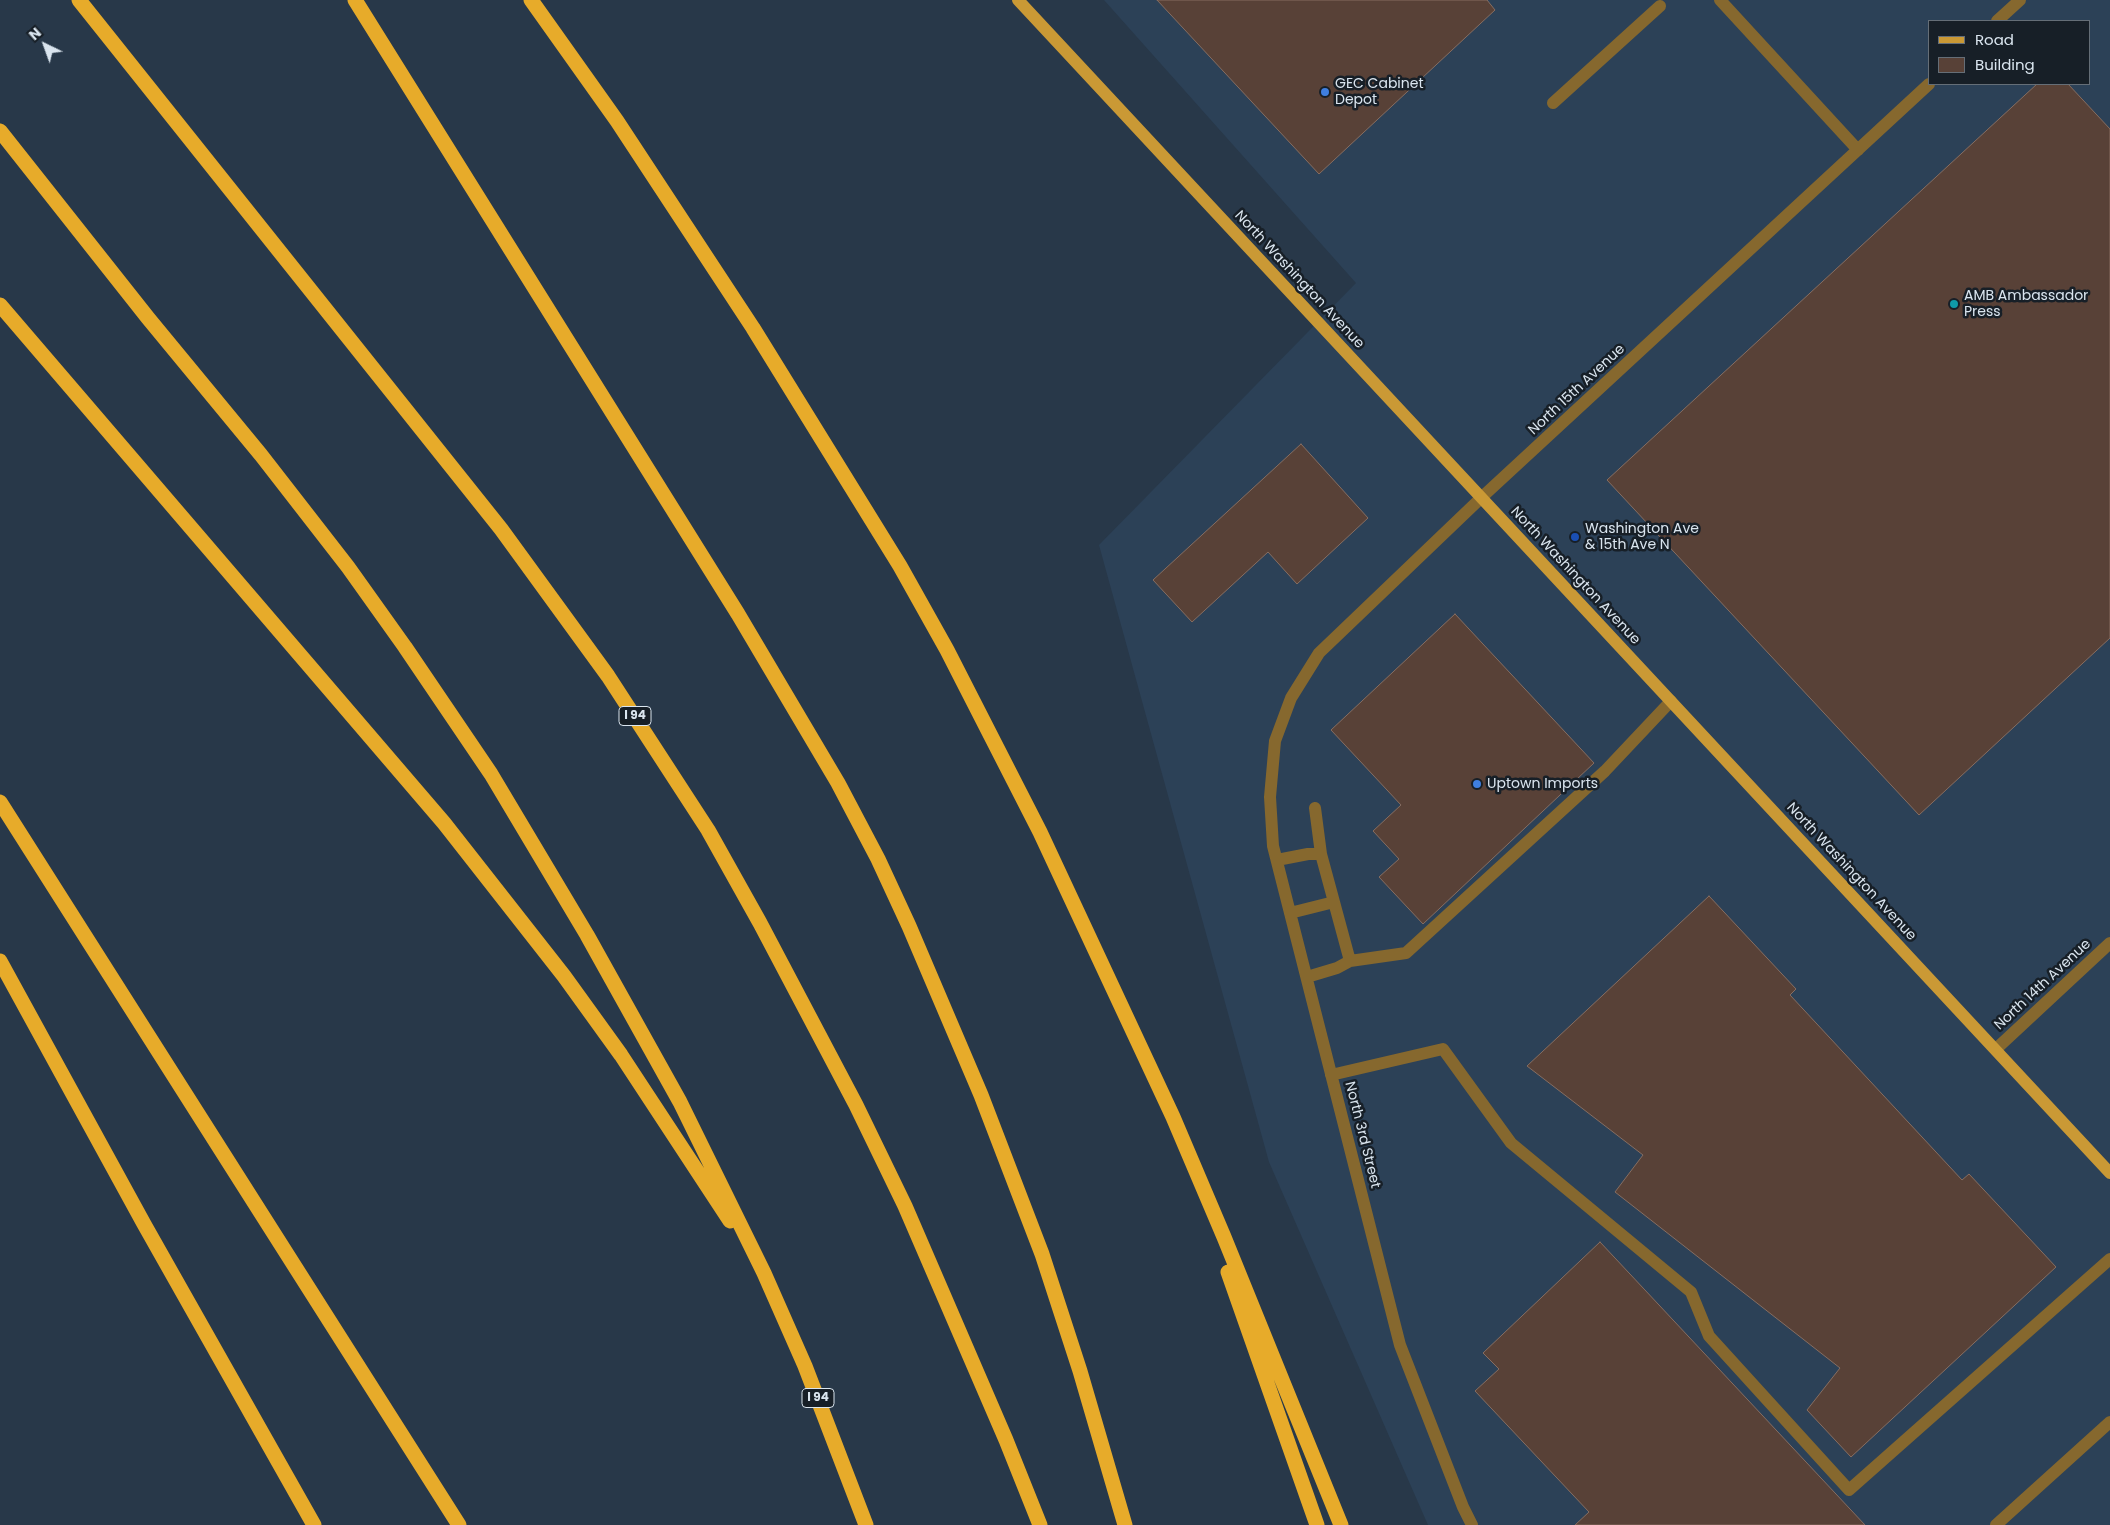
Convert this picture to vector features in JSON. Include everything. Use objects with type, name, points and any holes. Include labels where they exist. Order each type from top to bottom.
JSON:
[{"type":"highway","name":"I 94","points":[[79,0],[506,536],[608,676],[708,830],[765,932],[842,1078],[901,1197],[1006,1440],[1040,1525]]},
{"type":"highway","points":[[355,0],[738,614],[838,783],[878,859],[910,926],[981,1095],[1042,1254],[1080,1371],[1125,1525]]},
{"type":"highway","points":[[531,0],[617,122],[757,336],[900,566],[947,650],[1040,832],[1173,1117],[1341,1525]]},
{"type":"highway","name":"I 94","points":[[0,131],[148,318],[261,455],[342,560],[466,735],[491,774],[586,935],[680,1102],[764,1273],[805,1366],[866,1525]]},
{"type":"highway","points":[[0,305],[407,779],[514,912],[621,1055],[764,1273]]},
{"type":"highway","points":[[0,802],[459,1525]]},
{"type":"highway","points":[[0,961],[144,1224],[314,1525]]},
{"type":"highway","points":[[1173,1117],[1318,1525]]},
{"type":"main road","name":"North Washington Avenue","points":[[1018,0],[2110,1173]]},
{"type":"street","points":[[1720,0],[1858,150]]},
{"type":"street","points":[[1998,20],[2020,0]]},
{"type":"street","points":[[1553,103],[1661,2]]},
{"type":"street","name":"North 15th Avenue","points":[[1275,741],[1291,698],[1319,653],[1481,498],[1928,85]]},
{"type":"street","points":[[1307,977],[1336,968],[1350,961],[1406,953],[1605,771],[1671,701]]},
{"type":"street","name":"North 3rd Street","points":[[1275,741],[1270,797],[1273,846],[1276,860],[1400,1346],[1462,1507],[1472,1525]]},
{"type":"street","points":[[1315,808],[1321,854],[1350,961]]},
{"type":"street","points":[[1276,860],[1308,854],[1321,854]]},
{"type":"street","points":[[1290,913],[1334,902]]},
{"type":"street","name":"North 14th Avenue","points":[[1996,1049],[2110,943]]},
{"type":"street","points":[[1331,1075],[1443,1049],[1511,1143],[1691,1292],[1709,1336],[1849,1490],[2110,1259]]},
{"type":"street","points":[[1996,1525],[2110,1422]]},
{"type":"shaded area","points":[[1104,0],[2110,0],[2110,1525],[1428,1525],[1269,1162],[1099,545],[1356,283]]},
{"type":"building","name":"GEC Cabinet Depot","points":[[1157,0],[1487,0],[1495,10],[1319,174]]},
{"type":"building","name":"AMB Ambassador Press","points":[[2036,85],[2069,85],[2110,129],[2110,638],[1919,815],[1607,480]]},
{"type":"building","points":[[1301,444],[1368,518],[1297,584],[1268,552],[1192,622],[1153,580]]},
{"type":"building","name":"Uptown Imports","points":[[1455,614],[1594,763],[1423,924],[1379,877],[1399,859],[1373,831],[1401,805],[1331,730]]},
{"type":"building","points":[[1709,896],[1796,989],[1790,995],[1962,1180],[1969,1174],[2056,1267],[1851,1457],[1807,1410],[1840,1368],[1615,1192],[1643,1155],[1527,1066]]},
{"type":"building","points":[[1600,1242],[1865,1525],[1575,1525],[1589,1512],[1475,1391],[1499,1369],[1483,1353]]},
{"type":"place","name":"GEC Cabinet Depot","points":[[1325,92]]},
{"type":"place","name":"AMB Ambassador Press","points":[[1954,304]]},
{"type":"place","name":"Washington Ave & 15th Ave N","points":[[1575,537]]},
{"type":"place","name":"Uptown Imports","points":[[1477,784]]}]
